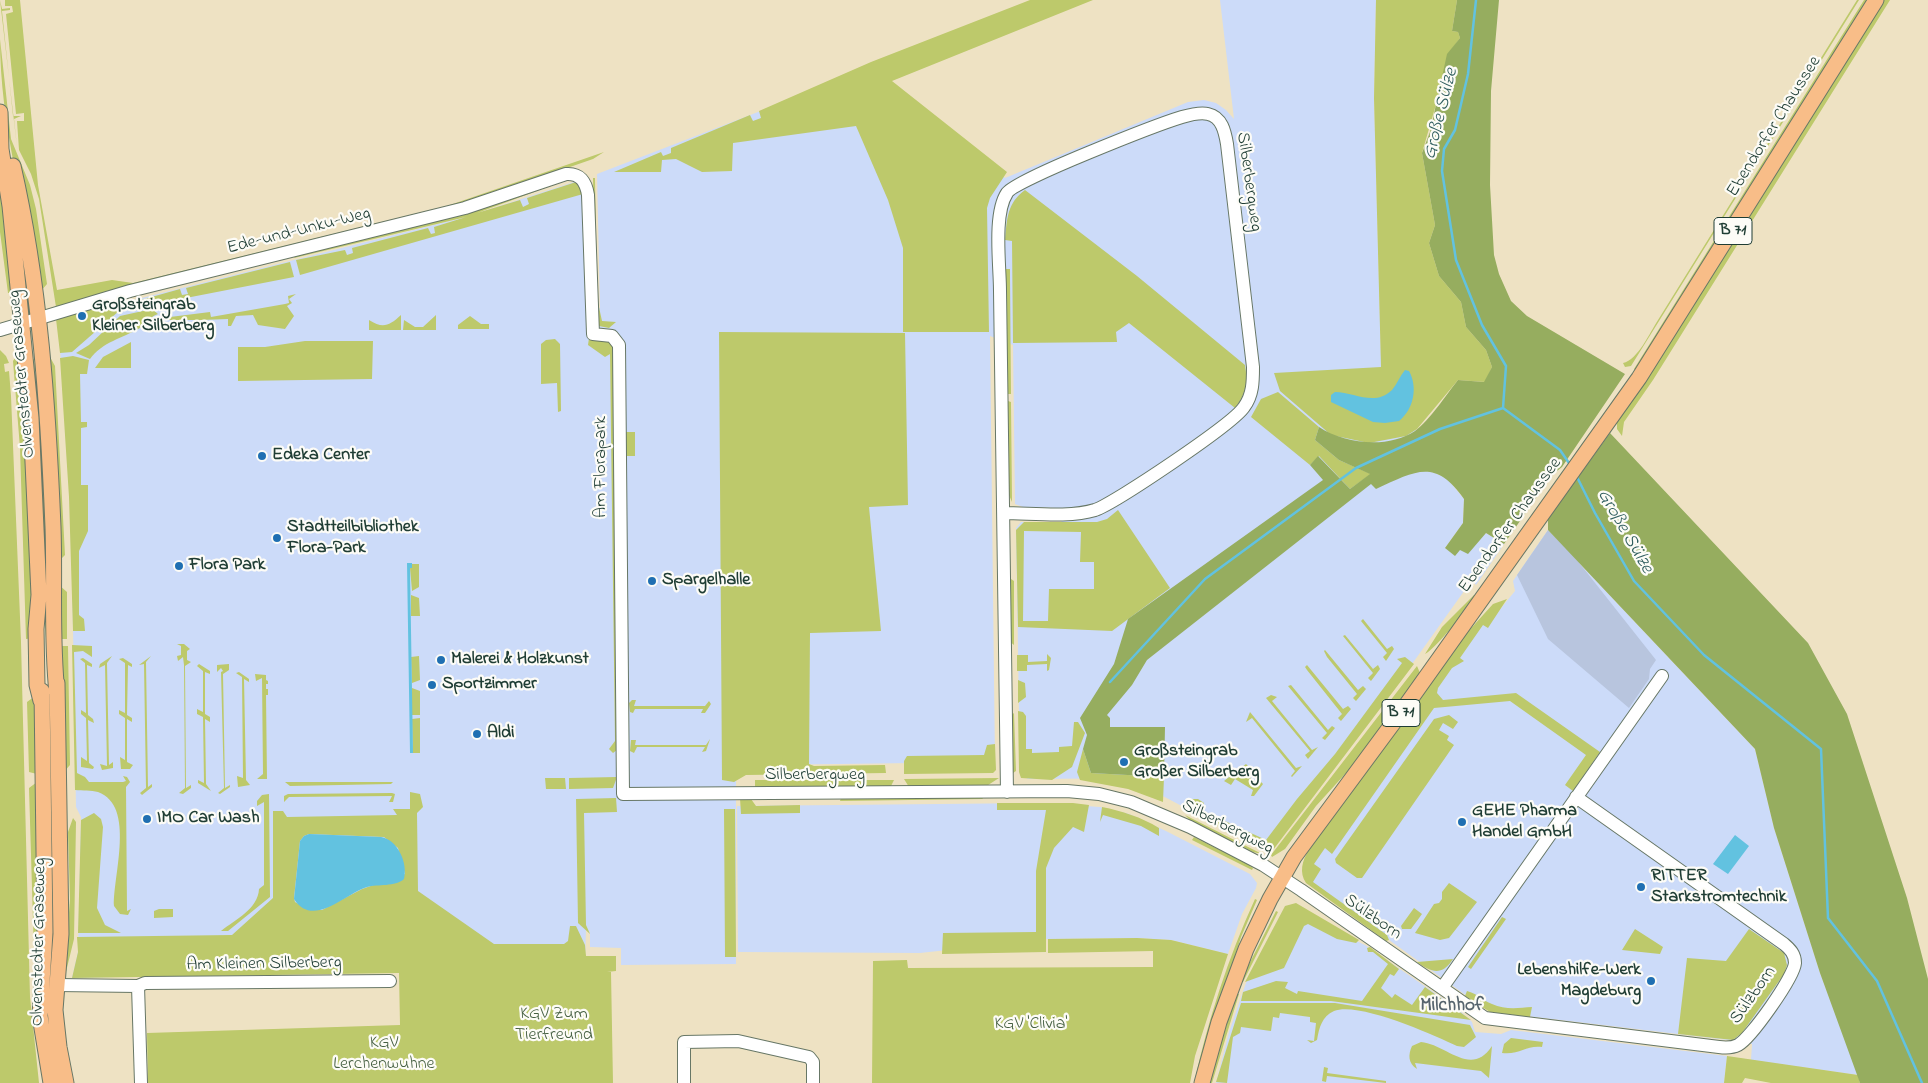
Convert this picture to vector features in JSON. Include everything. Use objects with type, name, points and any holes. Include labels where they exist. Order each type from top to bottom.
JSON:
[{"type":"main road","name":"Ebendorfer Chaussee","points":[[1202,1083],[1215,1036],[1238,967],[1253,931],[1298,850],[1402,711],[1665,339],[1876,0]]},
{"type":"main road","name":"Olvenstedter Graseweg","points":[[1,119],[25,217],[38,318],[51,480],[55,591],[59,628],[57,693],[61,934],[56,1030],[66,1083]]},
{"type":"main road","name":"Olvenstedter Graseweg","points":[[1,119],[1,149],[10,206],[31,418],[39,596],[36,651],[37,685],[41,701],[45,932],[40,1024],[50,1083]]},
{"type":"main road","points":[[43,800],[59,800]]},
{"type":"street","name":"Silberbergweg","points":[[1004,513],[1082,512],[1103,506],[1193,447],[1238,414],[1247,402],[1253,384],[1253,367],[1227,144],[1222,126],[1213,116],[1203,114],[1179,118],[1064,163],[1014,186],[1005,195],[1000,210],[1007,792]]},
{"type":"street","name":"Ede-und-Unku-Weg","points":[[0,330],[130,291],[457,210],[566,174]]},
{"type":"street","name":"Am Florapark","points":[[566,174],[580,178],[588,192],[594,334],[612,336],[619,345],[623,794]]},
{"type":"street","points":[[1442,988],[1662,676]]},
{"type":"street","name":"Silberbergweg","points":[[623,794],[1072,792],[1123,800],[1189,827],[1282,877]]},
{"type":"street","name":"Sülzborn","points":[[1282,877],[1489,1020],[1719,1047],[1738,1045],[1759,1021],[1792,972],[1795,960],[1791,950],[1576,797]]},
{"type":"street","name":"Am Kleinen Silberberg","points":[[57,985],[138,986],[145,983],[390,981]]},
{"type":"street","points":[[138,986],[141,1083]]},
{"type":"street","points":[[684,1083],[684,1042],[737,1041],[809,1057],[813,1062],[813,1083]]},
{"type":"shaded area","points":[[1220,0],[1376,0],[1374,98],[1381,358],[1437,474],[1447,478],[1464,499],[1463,523],[1445,548],[1460,550],[1486,533],[1504,544],[1476,585],[1472,580],[1412,664],[1267,851],[1159,794],[1151,778],[1028,779],[1020,773],[1016,528],[1021,522],[1062,523],[1058,508],[1023,507],[1015,504],[1013,345],[990,336],[995,762],[759,765],[736,773],[736,964],[621,965],[621,948],[590,947],[590,934],[586,926],[585,966],[72,978],[78,952],[81,817],[76,807],[71,510],[58,319],[466,217],[577,181],[583,195],[588,310],[600,308],[597,174],[867,70],[1005,178],[1188,102],[1204,100],[1216,103],[1234,119]]},
{"type":"shaded area","points":[[1548,530],[1755,749],[1774,828],[1820,973],[1858,1075],[1751,1060],[1752,1044],[1493,1012],[1464,994],[1310,883],[1305,876],[1482,623],[1497,613],[1515,591],[1513,581]]},
{"type":"shaded area","points":[[1548,530],[1573,555],[1656,660],[1650,669],[1649,679],[1629,708],[1548,639],[1517,575]]},
{"type":"shaded area","points":[[1040,803],[1100,807],[1129,814],[1250,874],[1257,883],[1256,888],[1242,914],[1228,954],[1171,940],[1137,938],[1048,939],[920,953],[738,952],[737,806]]},
{"type":"shaded area","points":[[1285,907],[1365,945],[1458,1009],[1472,1022],[1475,1032],[1501,1034],[1511,1030],[1727,1056],[1724,1083],[1216,1083],[1229,1032],[1247,980]]},
{"type":"green space","points":[[0,0],[2,9],[10,8],[10,10],[2,11],[9,78]]},
{"type":"green space","points":[[5,0],[20,0],[38,185],[57,290],[112,280],[133,283],[447,206],[604,152],[593,159],[475,201],[56,307],[39,199],[31,174],[19,150],[17,121],[24,121],[24,113],[16,114],[6,14],[13,12],[12,6],[5,6]]},
{"type":"green space","points":[[1030,0],[1093,0],[892,81],[1007,172],[990,198],[987,208],[989,332],[903,332],[903,248],[888,200],[856,126],[733,143],[732,171],[702,172],[676,159],[662,160],[661,172],[614,172],[661,152],[663,156],[671,153],[671,148],[750,115],[753,121],[761,118],[759,111],[871,62]]},
{"type":"green space","points":[[1376,0],[1457,0],[1452,31],[1458,32],[1460,38],[1452,49],[1422,153],[1435,225],[1429,243],[1439,276],[1461,302],[1466,327],[1486,350],[1492,367],[1485,382],[1458,380],[1417,429],[1406,436],[1369,443],[1331,435],[1280,391],[1274,373],[1381,367],[1374,98]]},
{"type":"green space","points":[[1457,0],[1499,0],[1491,91],[1490,185],[1494,255],[1499,274],[1511,301],[1527,316],[1625,374],[1562,467],[1552,475],[1504,544],[1486,533],[1468,554],[1460,550],[1455,556],[1445,548],[1463,523],[1464,499],[1454,486],[1434,473],[1414,473],[1376,489],[1371,484],[1147,660],[1132,685],[1107,715],[1110,718],[1110,727],[1165,727],[1164,777],[1091,773],[1083,749],[1087,735],[1080,718],[1114,664],[1128,619],[1323,480],[1310,465],[1318,456],[1350,489],[1370,474],[1339,460],[1315,440],[1319,427],[1341,437],[1367,442],[1380,442],[1404,437],[1415,431],[1426,420],[1458,380],[1484,382],[1492,367],[1486,350],[1466,327],[1461,302],[1439,276],[1429,243],[1435,225],[1422,153],[1430,132],[1447,54],[1460,38],[1458,32],[1452,31]]},
{"type":"green space","points":[[1857,0],[1859,0],[1631,366],[1625,367],[1623,363],[1634,357],[1643,345]]},
{"type":"green space","points":[[1864,0],[1869,0],[1636,371],[1634,369]]},
{"type":"green space","points":[[1879,0],[1890,0],[1653,380],[1624,422],[1622,436],[1617,429],[1617,422]]},
{"type":"green space","points":[[0,39],[11,139],[30,185],[36,209],[47,284],[41,291],[8,134],[1,71]]},
{"type":"green space","points":[[13,116],[21,116],[14,119],[17,147]]},
{"type":"green space","points":[[0,163],[14,293],[8,293],[0,232]]},
{"type":"green space","points":[[593,178],[595,178],[597,298],[602,321],[616,322],[609,328],[599,326],[596,317]]},
{"type":"green space","points":[[567,180],[477,213],[520,200],[523,207],[529,204],[527,198],[576,182],[583,194],[300,275],[296,260],[345,250],[347,255],[353,253],[352,248],[428,228],[431,234],[435,233],[434,227],[466,217],[294,258],[297,254]]},
{"type":"green space","points":[[1025,190],[1137,276],[1245,365],[1245,388],[1242,398],[1235,408],[1129,323],[1116,332],[1117,342],[1013,343],[1012,241],[1005,240],[1007,218],[1011,206]]},
{"type":"green space","points":[[290,262],[294,277],[119,311],[72,352],[60,353],[56,319],[114,300],[116,307],[180,289],[182,295],[188,294],[186,288]]},
{"type":"green space","points":[[1006,269],[1010,269],[1011,394],[1008,394],[1006,391],[1004,272]]},
{"type":"green space","points":[[296,294],[289,299],[292,303],[287,306],[294,316],[285,329],[258,325],[253,315],[236,316],[231,326],[228,326],[228,319],[200,320],[200,326],[197,326],[197,320],[159,320],[159,327],[152,327],[155,321],[162,318],[210,312],[211,317],[285,304],[289,303],[288,296]]},
{"type":"green space","points":[[152,309],[158,314],[140,328],[100,348],[90,359],[76,353],[89,345],[120,316]]},
{"type":"green space","points":[[401,315],[401,330],[369,330],[369,320],[378,325],[386,325]]},
{"type":"green space","points":[[436,315],[436,330],[403,330],[404,320],[415,327],[423,327]]},
{"type":"green space","points":[[470,316],[481,324],[489,324],[489,329],[458,329],[458,325]]},
{"type":"green space","points":[[719,332],[905,333],[908,505],[869,507],[881,631],[810,633],[809,764],[814,766],[885,765],[886,773],[746,775],[734,782],[722,780]]},
{"type":"green space","points":[[589,338],[606,339],[614,346],[617,750],[613,753],[609,749],[615,741],[610,354],[605,357],[588,345]]},
{"type":"green space","points":[[555,339],[560,344],[561,411],[558,412],[557,383],[541,384],[541,344],[546,340]]},
{"type":"green space","points":[[305,341],[373,341],[372,379],[238,381],[238,347],[265,347]]},
{"type":"green space","points":[[131,342],[131,368],[95,368],[103,357]]},
{"type":"green space","points":[[0,350],[6,356],[9,363],[4,364],[5,372],[9,371],[11,396],[21,642],[30,997],[39,1083],[0,1083]]},
{"type":"green space","points":[[73,356],[89,360],[87,374],[80,374],[81,422],[87,422],[87,427],[81,428],[81,485],[88,485],[88,531],[79,551],[79,615],[84,619],[85,631],[73,631],[69,497],[60,358]]},
{"type":"green space","points":[[20,357],[24,393],[34,638],[26,639],[20,448],[13,361],[15,358]]},
{"type":"green space","points":[[46,357],[50,357],[55,366],[65,555],[59,561]]},
{"type":"green space","points":[[34,359],[38,411],[43,435],[50,638],[46,638],[32,360]]},
{"type":"green space","points":[[1278,392],[1319,427],[1315,440],[1339,460],[1371,474],[1350,489],[1319,456],[1310,465],[1251,417],[1261,399]]},
{"type":"green space","points":[[1008,401],[1011,402],[1012,502],[1009,495]]},
{"type":"green space","points":[[624,432],[635,432],[635,456],[624,456]]},
{"type":"green space","points":[[1610,433],[1808,643],[1847,714],[1907,898],[1928,979],[1928,1083],[1860,1083],[1820,973],[1774,828],[1755,749],[1548,530],[1548,519]]},
{"type":"green space","points":[[1118,510],[1170,588],[1112,631],[1018,627],[1016,530],[1024,522],[1097,522],[1107,519]],"holes":[[[1024,531],[1081,532],[1080,562],[1094,562],[1094,589],[1049,589],[1048,621],[1023,621]]]},
{"type":"green space","points":[[412,564],[419,564],[419,587],[412,591],[410,568]]},
{"type":"green space","points":[[1011,579],[1014,581],[1014,645],[1009,641],[1008,583]]},
{"type":"green space","points":[[59,585],[67,592],[67,639],[62,639]]},
{"type":"green space","points":[[411,595],[419,598],[420,616],[411,616]]},
{"type":"green space","points":[[1474,595],[1474,600],[1458,621],[1425,654],[1442,627]]},
{"type":"green space","points":[[1507,599],[1488,628],[1483,625],[1460,658],[1464,661],[1452,668],[1438,688],[1437,693],[1443,700],[1516,693],[1600,752],[1573,791],[1565,785],[1586,755],[1510,701],[1434,708],[1332,854],[1325,848],[1314,864],[1321,869],[1313,882],[1387,935],[1389,940],[1386,941],[1306,883],[1302,866],[1309,850],[1455,646],[1493,604]]},
{"type":"green space","points":[[1363,619],[1387,649],[1392,646],[1394,649],[1386,661],[1383,657],[1387,653],[1361,621]]},
{"type":"green space","points":[[1345,635],[1373,669],[1378,665],[1380,669],[1371,681],[1368,678],[1373,673],[1343,636]]},
{"type":"green space","points":[[177,644],[184,644],[190,649],[187,651],[187,660],[191,662],[185,666],[186,788],[191,785],[191,788],[183,794],[179,793],[185,788],[184,665],[183,657],[178,661],[177,656],[181,655],[181,646]]},
{"type":"green space","points":[[72,645],[92,646],[92,657],[83,651],[74,652],[77,773],[85,777],[89,782],[123,782],[126,781],[123,776],[127,777],[130,782],[126,787],[127,911],[131,909],[128,915],[120,914],[114,906],[120,843],[116,811],[110,800],[98,792],[75,790]]},
{"type":"green space","points":[[62,646],[68,646],[70,765],[63,773]]},
{"type":"green space","points":[[1325,650],[1358,690],[1363,686],[1366,689],[1356,701],[1353,698],[1357,694],[1327,657]]},
{"type":"green space","points":[[1047,654],[1051,658],[1049,670],[1047,671],[1047,664],[1027,665],[1027,671],[1017,671],[1017,655],[1028,655],[1028,662],[1047,661]]},
{"type":"green space","points":[[112,656],[107,663],[109,765],[113,762],[113,768],[102,770],[100,764],[107,766],[105,665],[99,668],[100,664]]},
{"type":"green space","points":[[151,656],[146,662],[148,787],[152,784],[152,787],[142,795],[140,793],[146,788],[144,664],[139,665]]},
{"type":"green space","points":[[419,656],[420,680],[412,683],[411,657]]},
{"type":"green space","points":[[1405,657],[1414,664],[1273,850],[1268,852],[1184,809],[1189,799],[1198,799],[1204,803],[1201,810],[1266,840],[1335,754],[1402,663],[1397,659]]},
{"type":"green space","points":[[83,658],[92,664],[92,667],[87,665],[88,715],[93,719],[94,723],[88,720],[89,763],[94,767],[93,769],[81,767],[81,757],[87,761],[86,718],[81,714],[81,710],[86,713],[85,663],[80,659]]},
{"type":"green space","points":[[123,658],[132,664],[132,667],[128,665],[127,715],[132,718],[132,722],[127,719],[127,762],[133,765],[130,769],[121,769],[120,757],[125,760],[125,718],[119,714],[119,710],[125,713],[125,663],[119,659]]},
{"type":"green space","points":[[199,664],[210,671],[210,674],[205,672],[205,714],[210,717],[210,722],[205,719],[206,784],[211,791],[198,783],[198,780],[204,783],[203,717],[197,714],[197,709],[203,712],[203,671],[197,666]]},
{"type":"green space","points":[[229,664],[229,670],[223,674],[225,788],[230,785],[230,787],[220,794],[218,793],[224,788],[221,672],[223,671],[221,668],[217,672],[217,665]]},
{"type":"green space","points":[[1307,665],[1343,709],[1348,706],[1351,709],[1341,721],[1338,718],[1342,714],[1307,670],[1305,667]]},
{"type":"green space","points":[[1417,666],[1420,673],[1366,751],[1316,806],[1285,849],[1272,857],[1271,855]]},
{"type":"green space","points":[[239,672],[249,679],[249,682],[244,679],[246,780],[250,785],[238,787],[237,776],[243,778],[242,677],[236,673]]},
{"type":"green space","points":[[255,674],[266,675],[266,680],[268,681],[268,684],[266,684],[266,689],[268,689],[268,695],[266,695],[267,779],[257,779],[263,774],[262,678],[256,681]]},
{"type":"green space","points":[[1018,680],[1025,683],[1026,697],[1018,703]]},
{"type":"green space","points":[[1291,685],[1328,730],[1332,726],[1335,728],[1325,740],[1322,738],[1327,733],[1288,686]]},
{"type":"green space","points":[[412,688],[420,691],[420,715],[412,715]]},
{"type":"green space","points":[[1271,695],[1277,697],[1272,701],[1312,750],[1318,747],[1308,759],[1305,755],[1310,751],[1266,698]]},
{"type":"green space","points":[[35,696],[37,774],[29,772],[27,702]]},
{"type":"green space","points":[[632,700],[636,700],[634,706],[705,706],[709,701],[711,704],[705,713],[701,713],[703,709],[635,709],[633,713],[630,712],[629,703]]},
{"type":"green space","points":[[1018,711],[1023,712],[1026,716],[1026,749],[1032,749],[1032,753],[1059,752],[1059,747],[1072,746],[1074,722],[1078,722],[1085,733],[1072,767],[1052,780],[1021,778],[1019,772]]},
{"type":"green space","points":[[1250,712],[1296,768],[1302,766],[1292,777],[1295,771],[1252,718],[1246,722]]},
{"type":"green space","points":[[1014,713],[1016,771],[1013,773],[1010,716]]},
{"type":"green space","points":[[1449,715],[1458,722],[1453,729],[1443,723],[1439,730],[1449,736],[1447,740],[1454,745],[1362,878],[1357,878],[1336,863],[1335,859],[1434,719]]},
{"type":"green space","points":[[420,718],[420,753],[413,753],[412,719]]},
{"type":"green space","points":[[710,739],[706,751],[702,752],[705,747],[637,747],[634,753],[630,751],[631,740],[636,740],[635,745],[706,745]]},
{"type":"green space","points":[[995,744],[996,770],[993,773],[904,774],[904,761],[907,756],[984,755],[987,745]]},
{"type":"green space","points":[[1083,749],[1091,773],[1164,777],[1163,802],[1128,789],[1080,780],[1077,772]]},
{"type":"green space","points":[[1246,764],[1250,768],[1246,772],[1257,786],[1261,782],[1263,784],[1254,796],[1251,796],[1253,790],[1235,779],[1231,785],[1224,781]]},
{"type":"green space","points":[[617,777],[613,788],[569,789],[569,778]]},
{"type":"green space","points":[[545,778],[565,778],[566,789],[546,789]]},
{"type":"green space","points":[[999,778],[985,787],[909,787],[904,779]]},
{"type":"green space","points":[[755,780],[894,780],[891,786],[757,789],[755,787]]},
{"type":"green space","points":[[37,782],[40,947],[36,1021],[29,788]]},
{"type":"green space","points":[[285,782],[393,782],[391,784],[290,786]]},
{"type":"green space","points":[[410,792],[420,794],[423,807],[417,813],[418,891],[494,944],[564,944],[568,941],[570,926],[576,926],[585,945],[586,956],[616,956],[616,971],[607,972],[611,972],[613,1083],[148,1083],[147,1033],[400,1025],[399,973],[72,978],[78,952],[77,937],[232,935],[273,898],[273,811],[283,811],[287,817],[397,815],[393,809],[410,809]],"holes":[[[309,834],[384,837],[398,848],[405,874],[362,889],[322,910],[310,910],[295,902],[300,841],[304,836]]]},
{"type":"green space","points":[[269,794],[270,897],[228,931],[221,931],[250,908],[258,896],[259,889],[264,885],[264,802],[257,806],[257,801],[262,795]]},
{"type":"green space","points":[[288,794],[395,794],[393,802],[389,802],[392,796],[289,797],[284,802],[284,796]]},
{"type":"green space","points":[[981,796],[983,799],[840,801],[841,798]]},
{"type":"green space","points":[[616,798],[617,812],[584,813],[586,925],[590,934],[578,923],[576,799]]},
{"type":"green space","points":[[740,798],[751,799],[756,806],[800,805],[800,813],[741,814]]},
{"type":"green space","points":[[997,803],[1073,803],[1089,805],[1084,832],[1073,827],[1054,848],[1046,868],[1046,952],[942,954],[943,933],[1036,932],[1036,871],[1046,810],[997,810]]},
{"type":"green space","points":[[1102,807],[1117,810],[1152,824],[1159,828],[1159,836],[1141,826],[1103,815],[1100,822]]},
{"type":"green space","points":[[724,809],[735,809],[736,957],[725,957]]},
{"type":"green space","points":[[94,813],[101,819],[103,827],[97,908],[105,925],[121,933],[78,933],[81,820]]},
{"type":"green space","points":[[1185,815],[1262,854],[1253,852],[1190,820]]},
{"type":"green space","points":[[73,818],[76,822],[74,939],[64,980],[70,899],[68,832]]},
{"type":"green space","points":[[1194,837],[1247,864],[1253,868],[1252,870],[1192,840]]},
{"type":"green space","points":[[1449,883],[1477,902],[1449,938],[1440,940],[1415,933],[1434,904],[1439,903],[1442,899],[1442,892]]},
{"type":"green space","points":[[1255,899],[1257,900],[1241,937],[1196,1083],[1194,1083],[1220,990],[1236,944]]},
{"type":"green space","points":[[1296,903],[1359,940],[1356,943],[1337,939],[1308,924],[1304,926],[1284,968],[1245,982],[1285,906]]},
{"type":"green space","points":[[1414,908],[1422,914],[1411,929],[1402,929],[1401,926]]},
{"type":"green space","points":[[173,909],[173,917],[154,918],[154,911]]},
{"type":"green space","points":[[1276,911],[1278,912],[1243,982],[1240,982]]},
{"type":"green space","points":[[1502,917],[1506,919],[1471,969],[1468,967]]},
{"type":"green space","points":[[1635,929],[1663,947],[1660,954],[1622,950]]},
{"type":"green space","points":[[1749,929],[1784,953],[1787,965],[1784,974],[1742,1033],[1733,1040],[1678,1034],[1687,958],[1726,961]]},
{"type":"green space","name":"KGV 'Clivia'","points":[[1137,938],[1171,940],[1228,954],[1195,1056],[1190,1083],[872,1083],[873,961],[907,960],[908,968],[1153,967],[1153,951],[1048,953],[1048,939]]},
{"type":"green space","points":[[1370,947],[1399,969],[1394,976],[1390,974],[1381,988],[1392,998],[1395,994],[1412,1005],[1425,987],[1471,1020],[1331,1001],[1241,1001],[1243,992],[1276,981],[1288,982],[1285,988],[1297,994],[1298,991],[1362,1001],[1388,964],[1373,952],[1368,952],[1367,948]]},
{"type":"green space","points":[[1453,959],[1445,968],[1436,971],[1427,969],[1417,962]]},
{"type":"green space","points":[[1467,991],[1497,1006],[1512,1008],[1532,1007],[1530,1017],[1490,1012],[1465,996]]},
{"type":"green space","points":[[1236,994],[1239,994],[1212,1083],[1209,1083]]},
{"type":"green space","points":[[1241,1003],[1335,1003],[1470,1025],[1476,1037],[1464,1047],[1457,1046],[1396,1021],[1345,1009],[1334,1011],[1324,1019],[1317,1040],[1311,1043],[1307,1040],[1314,1041],[1316,1023],[1310,1022],[1310,1017],[1280,1013],[1279,1018],[1273,1017],[1271,1031],[1241,1027],[1240,1033],[1233,1037],[1227,1083],[1216,1082]]},
{"type":"green space","points":[[1511,1038],[1543,1042],[1542,1047],[1532,1047],[1514,1053],[1502,1053],[1504,1044]]},
{"type":"green space","points":[[1421,1042],[1467,1059],[1476,1059],[1484,1055],[1492,1046],[1489,1078],[1481,1071],[1415,1063],[1417,1069],[1410,1061],[1410,1053],[1412,1046]]},
{"type":"green space","points":[[1727,1056],[1858,1075],[1860,1083],[1771,1083],[1745,1078],[1742,1083],[1724,1083]]},
{"type":"green space","points":[[1324,1067],[1328,1068],[1327,1073],[1386,1081],[1386,1083],[1327,1076],[1326,1082],[1322,1081]]},
{"type":"water","points":[[1405,370],[1409,371],[1412,377],[1414,391],[1408,410],[1399,421],[1373,422],[1331,402],[1331,395],[1335,392],[1372,398],[1385,395],[1392,390]]},
{"type":"water","points":[[407,563],[412,563],[412,568],[410,568],[413,753],[410,753]]},
{"type":"water","points":[[309,834],[381,837],[387,839],[397,847],[403,859],[404,879],[391,884],[367,887],[330,906],[310,911],[302,907],[294,899],[300,841]]},
{"type":"water","points":[[1735,835],[1749,846],[1728,874],[1713,864]]},
{"type":"waterway","name":"Große Sülze","points":[[1476,0],[1468,74],[1455,130],[1444,149],[1442,171],[1456,260],[1482,325],[1506,366],[1503,408],[1560,450],[1571,466]]},
{"type":"waterway","points":[[1110,682],[1205,579],[1356,468],[1440,429],[1503,408]]},
{"type":"waterway","name":"Große Sülze","points":[[1576,475],[1595,513],[1634,581],[1704,655],[1821,749],[1828,918],[1877,981],[1922,1083]]},
{"type":"place","name":"Großsteingrab Kleiner Silberberg","points":[[82,316]]},
{"type":"place","name":"Edeka Center","points":[[262,456]]},
{"type":"place","name":"Stadtteilbibliothek Flora-Park","points":[[277,538]]},
{"type":"place","name":"Flora Park","points":[[179,566]]},
{"type":"place","name":"Spargelhalle","points":[[652,581]]},
{"type":"place","name":"Malerei & Holzkunst","points":[[441,660]]},
{"type":"place","name":"Sportzimmer","points":[[432,685]]},
{"type":"place","name":"Aldi","points":[[477,734]]},
{"type":"place","name":"Großsteingrab Großer Silberberg","points":[[1124,762]]},
{"type":"place","name":"IMO Car Wash","points":[[147,819]]},
{"type":"place","name":"GEHE Pharma Handel GmbH","points":[[1462,822]]},
{"type":"place","name":"RITTER Starkstromtechnik","points":[[1641,887]]},
{"type":"place","name":"Lebenshilfe-Werk Magdeburg","points":[[1651,981]]},
{"type":"district","name":"Milchhof","points":[[1452,1007]]},
{"type":"park label","name":"KGV Zum Tierfreund","points":[[554,1025]]},
{"type":"park label","name":"KGV Lerchenwuhne","points":[[384,1054]]}]
